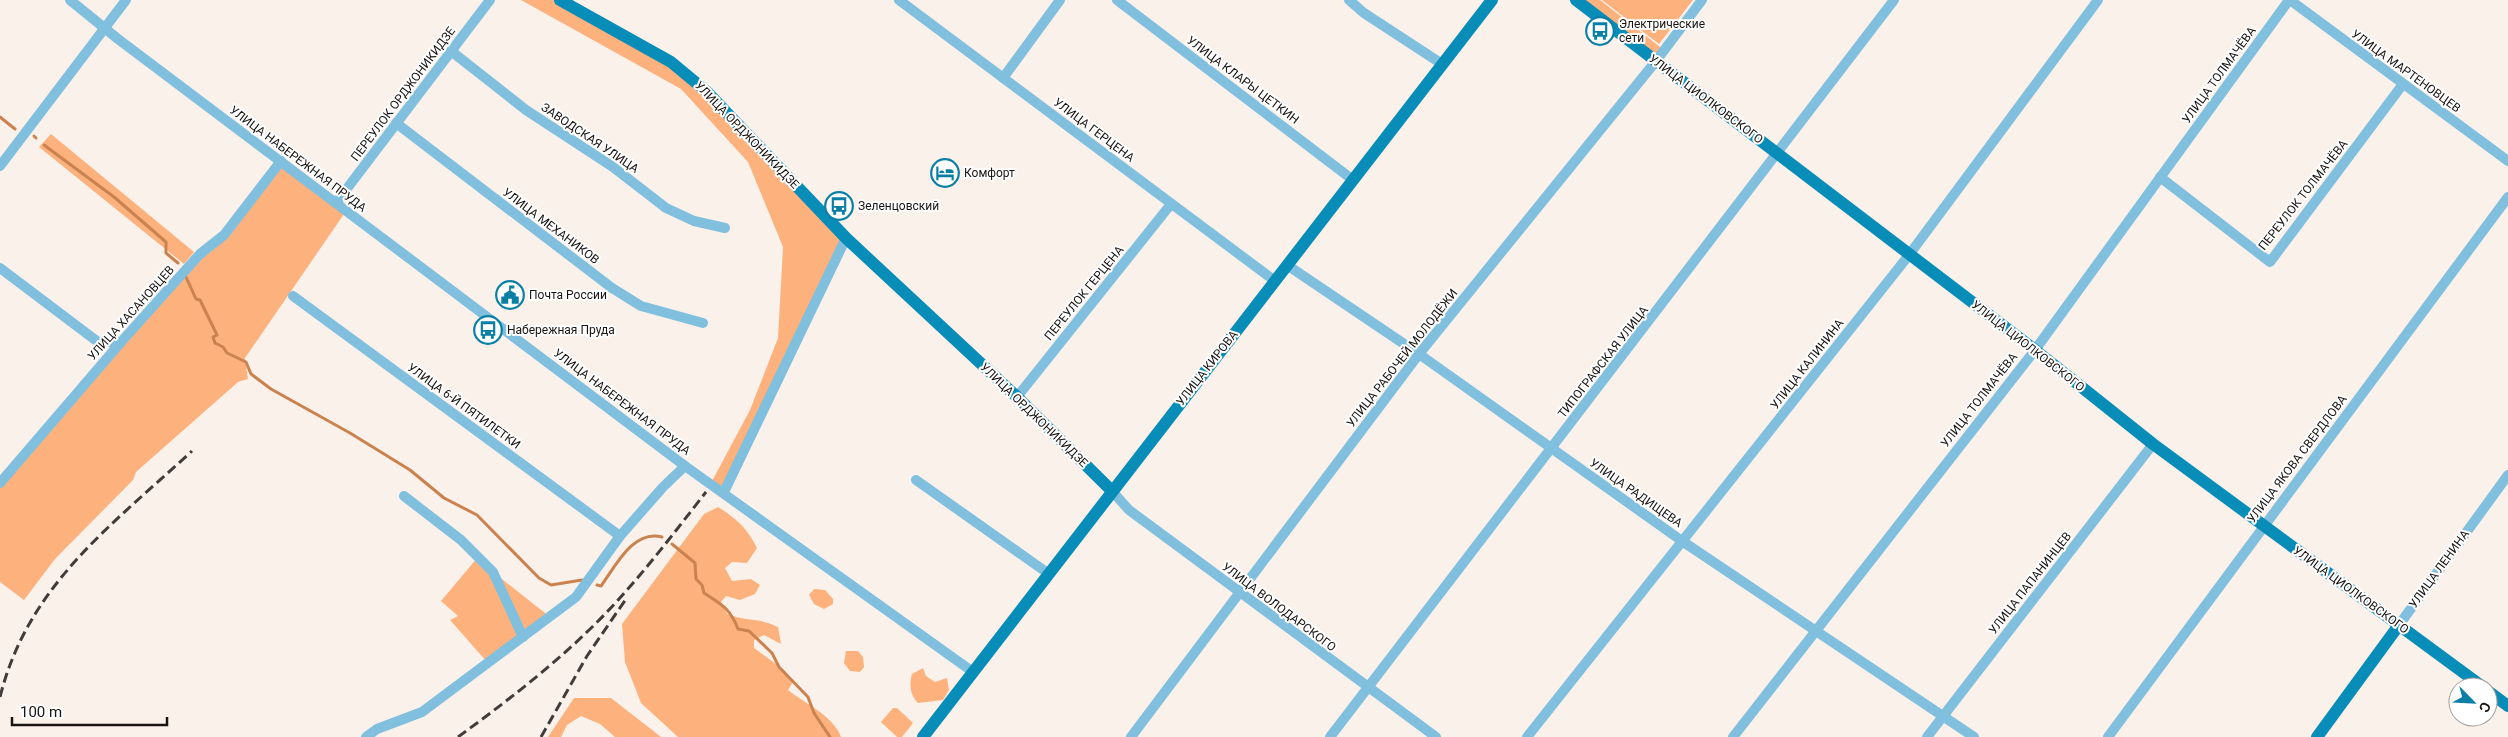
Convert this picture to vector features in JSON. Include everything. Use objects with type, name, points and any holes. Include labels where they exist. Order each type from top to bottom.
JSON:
[{"type":"main road","name":"УЛИЦА ОРДЖОНИКИДЗЕ","points":[[560,0],[575,4],[671,62],[706,91],[846,238],[1017,397],[1112,491]]},
{"type":"main road","name":"УЛИЦА КИРОВА","points":[[923,737],[1492,0]]},
{"type":"main road","name":"УЛИЦА ЦИОЛКОВСКОГО","points":[[1576,0],[2035,350],[2153,444],[2469,677]]},
{"type":"main road","name":"УЛИЦА ЛЕНИНА","points":[[2317,737],[2399,625]]},
{"type":"street","name":"УЛИЦА НАБЕРЕЖНАЯ ПРУДА","points":[[70,0],[104,28],[685,466],[724,492],[973,672]]},
{"type":"street","points":[[0,166],[126,0]]},
{"type":"street","name":"ПЕРЕУЛОК ОРДЖОНИКИДЗЕ","points":[[336,203],[490,0]]},
{"type":"street","name":"УЛИЦА ГЕРЦЕНА","points":[[899,0],[1275,281]]},
{"type":"street","points":[[1004,78],[1060,0]]},
{"type":"street","name":"УЛИЦА КЛАРЫ ЦЕТКИН","points":[[1117,0],[1353,180]]},
{"type":"street","points":[[1349,0],[1364,13],[1442,64]]},
{"type":"street","name":"УЛИЦА РАБОЧЕЙ МОЛОДЁЖИ","points":[[1131,737],[1238,592],[1419,354],[1656,61],[1702,0]]},
{"type":"street","name":"ТИПОГРАФСКАЯ УЛИЦА","points":[[1330,737],[1894,0]]},
{"type":"street","name":"УЛИЦА КАЛИНИНА","points":[[1527,737],[1909,255],[2098,0]]},
{"type":"street","name":"УЛИЦА МАРТЕНОВЦЕВ","points":[[2290,0],[2508,161]]},
{"type":"street","name":"УЛИЦА ТОЛМАЧЁВА","points":[[1733,737],[2035,350],[2290,0]]},
{"type":"street","name":"ЗАВОДСКАЯ УЛИЦА","points":[[451,51],[526,110],[613,167],[666,208],[694,220],[725,228]]},
{"type":"street","name":"ПЕРЕУЛОК ТОЛМАЧЁВА","points":[[2160,177],[2270,262],[2403,84]]},
{"type":"street","name":"УЛИЦА МЕХАНИКОВ","points":[[396,123],[619,292],[641,306],[703,323]]},
{"type":"street","name":"УЛИЦА ХАСАНОВЦЕВ","points":[[0,483],[121,342],[200,254],[224,235],[281,161]]},
{"type":"street","name":"УЛИЦА ЯКОВА СВЕРДЛОВА","points":[[2108,737],[2263,525],[2508,197]]},
{"type":"street","name":"ПЕРЕУЛОК ГЕРЦЕНА","points":[[1017,397],[1171,204]]},
{"type":"street","points":[[724,492],[846,238]]},
{"type":"street","name":"УЛИЦА РАДИЩЕВА","points":[[1287,265],[1419,354],[1682,541],[1974,737]]},
{"type":"street","points":[[0,268],[98,342],[121,342]]},
{"type":"street","name":"УЛИЦА 6-Й ПЯТИЛЕТКИ","points":[[293,296],[620,536]]},
{"type":"street","name":"УЛИЦА ПАПАНИНЦЕВ","points":[[1927,737],[2153,444]]},
{"type":"street","points":[[366,737],[377,729],[422,712],[576,597],[620,536],[662,487],[685,466]]},
{"type":"street","name":"УЛИЦА ЛЕНИНА","points":[[2399,625],[2508,475]]},
{"type":"street","points":[[916,480],[1049,574]]},
{"type":"street","name":"УЛИЦА ВОЛОДАРСКОГО","points":[[1112,491],[1129,510],[1367,688],[1436,737]]},
{"type":"street","points":[[404,496],[461,540],[493,572],[523,637]]},
{"type":"shaded area","points":[[521,0],[560,0],[671,62],[846,238],[724,492],[711,483],[750,410],[778,338],[783,247],[748,162],[681,89]]},
{"type":"shaded area","points":[[1576,0],[1600,0],[1664,50],[1656,61]]},
{"type":"shaded area","points":[[1602,0],[1693,0],[1659,44]]},
{"type":"shaded area","points":[[51,134],[194,252],[184,264],[39,147]]},
{"type":"shaded area","points":[[279,165],[344,214],[245,358],[248,379],[238,382],[136,472],[133,480],[55,559],[24,600],[0,582],[0,487]]},
{"type":"shaded area","points":[[718,507],[741,524],[757,548],[747,563],[732,562],[725,568],[732,581],[751,579],[760,585],[755,594],[740,600],[726,596],[721,602],[727,614],[765,622],[778,627],[781,644],[764,635],[754,640],[754,648],[784,670],[793,682],[788,690],[825,716],[837,729],[841,737],[678,737],[641,703],[625,662],[622,624],[704,514]]},
{"type":"shaded area","points":[[478,557],[493,572],[550,617],[488,663],[450,620],[458,616],[441,601]]},
{"type":"shaded area","points":[[814,589],[825,590],[833,599],[833,604],[824,609],[814,604],[809,595]]},
{"type":"shaded area","points":[[846,651],[858,651],[863,657],[864,667],[860,672],[850,671],[844,663]]},
{"type":"shaded area","points":[[923,668],[926,676],[935,682],[947,678],[949,690],[943,700],[918,703],[913,697],[910,686],[912,674]]},
{"type":"shaded area","points":[[574,698],[611,698],[661,737],[615,737],[600,724],[581,716],[567,725],[561,737],[548,737]]},
{"type":"shaded area","points":[[893,708],[897,708],[913,723],[902,737],[897,737],[881,722]]},
{"type":"waterway","points":[[0,117],[15,129]]},
{"type":"waterway","points":[[44,145],[114,197],[166,242],[166,253],[178,263]]},
{"type":"waterway","points":[[186,277],[196,299],[200,300],[217,335],[213,337],[215,343],[223,347],[227,353],[246,362],[251,374],[271,389],[350,433],[410,470],[444,498],[477,515],[539,578],[551,585],[582,580]]},
{"type":"waterway","points":[[597,585],[601,586],[626,551],[634,544],[652,536],[662,537]]},
{"type":"waterway","points":[[672,544],[695,563],[696,579],[702,585],[704,593],[721,604],[732,616],[738,629],[749,631],[772,653],[779,667],[808,697],[814,713],[830,737]]},
{"type":"railway","points":[[0,697],[13,657],[30,622],[52,590],[76,560],[103,532],[192,451]]},
{"type":"railway","points":[[458,737],[535,678],[590,629],[633,583],[706,492]]},
{"type":"railway","points":[[541,737],[587,656],[626,599]]},
{"type":"place","name":"Электрические сети","points":[[1600,31]]},
{"type":"place","name":"Комфорт","points":[[945,173]]},
{"type":"place","name":"Зеленцовский","points":[[839,206]]},
{"type":"place","name":"Почта России","points":[[510,295]]},
{"type":"place","name":"Набережная Пруда","points":[[488,330]]}]
